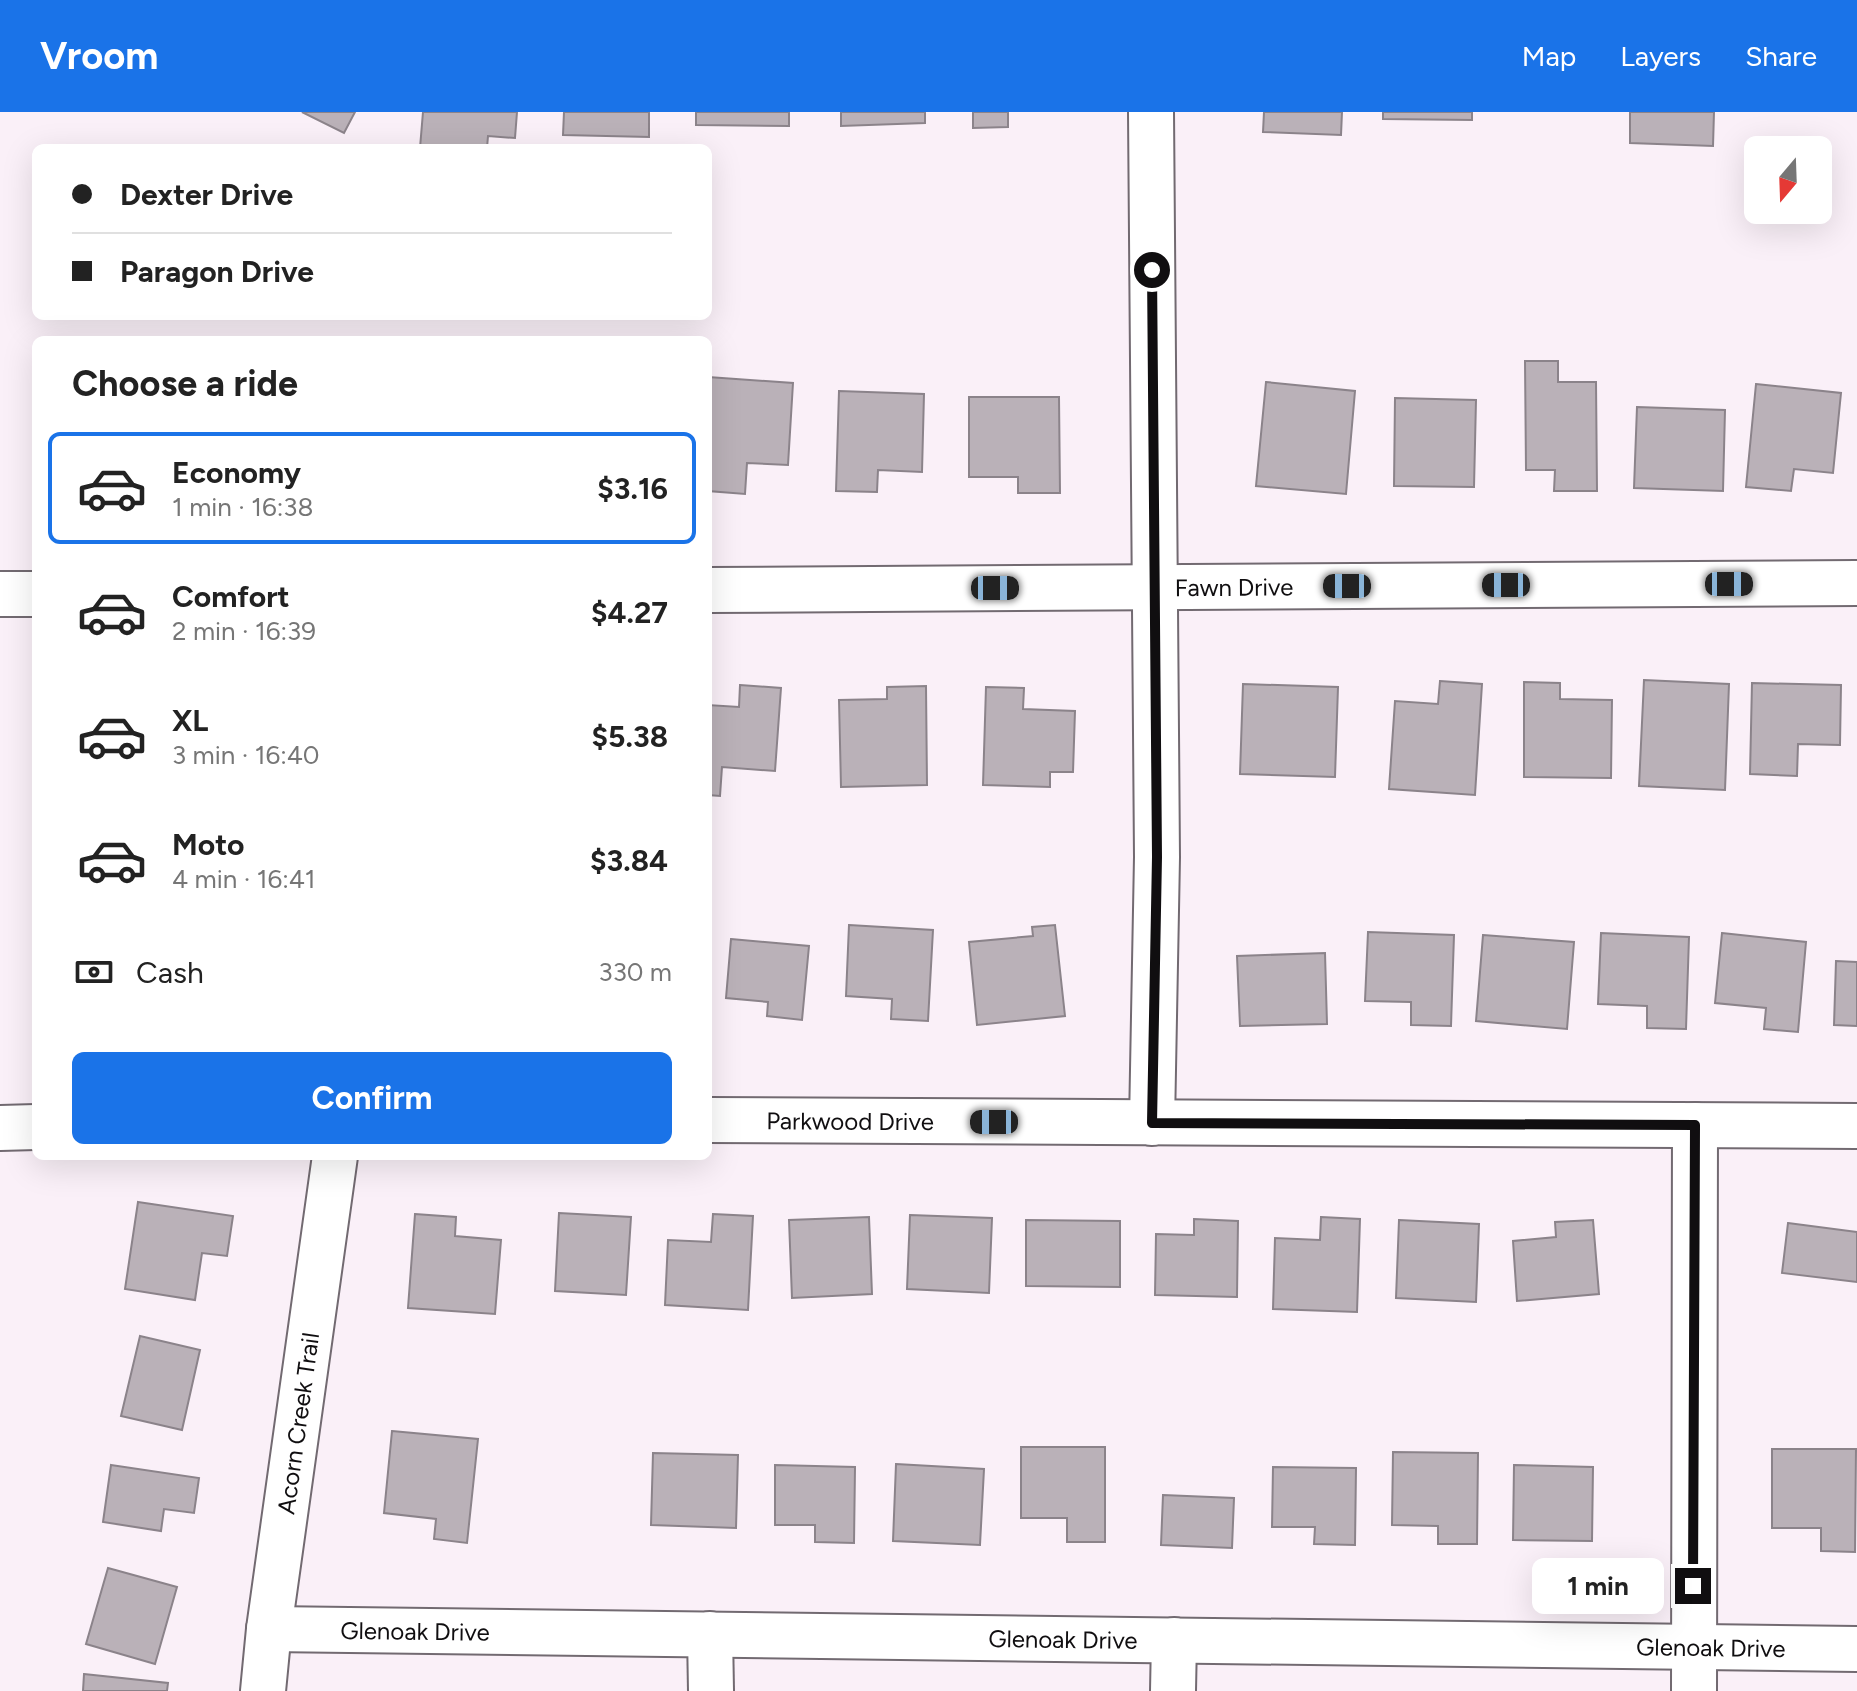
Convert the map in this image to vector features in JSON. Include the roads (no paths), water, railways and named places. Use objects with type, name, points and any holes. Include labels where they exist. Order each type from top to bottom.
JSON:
[{"type":"street","points":[[1151,112],[1157,857],[1152,1123]]},
{"type":"street","name":"Fawn Drive","points":[[712,590],[1857,583]]},
{"type":"street","points":[[0,594],[32,594]]},
{"type":"street","name":"Parkwood Drive","points":[[712,1120],[1857,1126]]},
{"type":"street","points":[[1694,1691],[1695,1125]]},
{"type":"street","points":[[0,1128],[32,1127]]},
{"type":"street","name":"Acorn Creek Trail","points":[[263,1691],[334,1160]]},
{"type":"street","name":"Glenoak Drive","points":[[269,1629],[1857,1649]]},
{"type":"street","points":[[710,1634],[711,1691]]},
{"type":"street","points":[[1173,1691],[1174,1640]]}]
